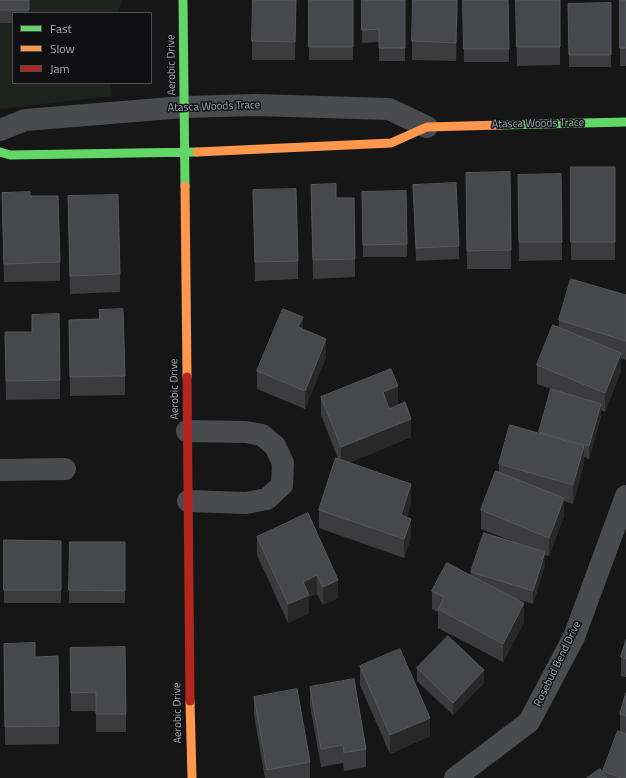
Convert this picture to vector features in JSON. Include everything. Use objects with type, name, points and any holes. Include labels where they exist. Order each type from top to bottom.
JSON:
[{"type":"street","name":"Aerobic Drive","points":[[183,0],[190,744],[192,778]]},
{"type":"street","name":"Atasca Woods Trace","points":[[0,130],[25,120],[184,107],[256,105],[389,109],[427,126]]},
{"type":"street","name":"Atasca Woods Trace","points":[[0,152],[10,155],[185,153],[391,143],[427,126],[626,122]]},
{"type":"street","points":[[187,431],[246,432],[262,435],[274,446],[283,463],[282,485],[267,499],[246,503],[188,501]]},
{"type":"street","points":[[0,470],[65,469]]},
{"type":"street","name":"Rosebud Bend Drive","points":[[455,778],[529,722],[574,637],[626,496]]},
{"type":"shaded area","points":[[0,0],[122,0],[118,12],[12,12],[12,84],[111,84],[112,96],[0,109]]},
{"type":"building","points":[[0,0],[29,0],[29,10],[0,10]]},
{"type":"building","points":[[253,0],[296,0],[295,42],[252,41]]},
{"type":"building","points":[[309,0],[353,0],[353,47],[309,47]]},
{"type":"building","points":[[362,0],[405,0],[405,48],[379,48],[379,29],[362,30]]},
{"type":"building","points":[[413,0],[457,0],[456,43],[412,41]]},
{"type":"building","points":[[463,0],[508,0],[509,49],[464,49]]},
{"type":"building","points":[[516,0],[560,0],[560,47],[517,47]]},
{"type":"building","points":[[620,0],[626,0],[626,48],[620,48]]},
{"type":"building","points":[[611,3],[611,55],[569,55],[568,4]]},
{"type":"building","points":[[571,167],[615,167],[615,242],[571,242]]},
{"type":"building","points":[[510,172],[511,250],[467,251],[466,173]]},
{"type":"building","points":[[561,174],[562,242],[519,242],[518,175]]},
{"type":"building","points":[[456,183],[459,246],[416,248],[413,185]]},
{"type":"building","points":[[336,184],[336,198],[354,198],[355,259],[313,260],[311,185]]},
{"type":"building","points":[[296,189],[298,261],[255,262],[253,190]]},
{"type":"building","points":[[406,191],[407,244],[363,245],[362,192]]},
{"type":"building","points":[[30,192],[30,196],[58,196],[60,262],[4,264],[2,193]]},
{"type":"building","points":[[118,195],[120,274],[70,276],[68,196]]},
{"type":"building","points":[[571,279],[626,295],[626,341],[559,320]]},
{"type":"building","points":[[123,309],[125,376],[70,377],[69,320],[100,319],[99,310]]},
{"type":"building","points":[[283,309],[303,317],[298,327],[326,339],[305,391],[257,371]]},
{"type":"building","points":[[59,314],[60,380],[6,381],[5,332],[32,332],[32,315]]},
{"type":"building","points":[[553,325],[621,353],[605,393],[537,365]]},
{"type":"building","points":[[391,369],[398,386],[383,392],[389,409],[405,402],[411,419],[341,447],[321,397]]},
{"type":"building","points":[[551,389],[601,404],[589,446],[539,432]]},
{"type":"building","points":[[510,425],[584,446],[573,485],[499,464]]},
{"type":"building","points":[[336,458],[411,484],[401,515],[411,519],[404,539],[319,510]]},
{"type":"building","points":[[496,471],[564,498],[549,538],[481,510]]},
{"type":"building","points":[[308,513],[338,580],[323,587],[317,575],[303,582],[309,595],[288,604],[257,537]]},
{"type":"building","points":[[484,533],[545,552],[533,591],[471,572]]},
{"type":"building","points":[[4,540],[61,541],[61,590],[4,590]]},
{"type":"building","points":[[70,542],[125,542],[125,591],[69,590]]},
{"type":"building","points":[[447,563],[524,603],[503,644],[438,609],[444,597],[432,591]]},
{"type":"building","points":[[448,636],[484,670],[453,703],[417,668]]},
{"type":"building","points":[[626,640],[626,659],[621,657]]},
{"type":"building","points":[[35,643],[35,657],[58,656],[59,726],[5,727],[4,644]]},
{"type":"building","points":[[125,647],[126,714],[96,714],[96,692],[71,693],[70,648]]},
{"type":"building","points":[[400,649],[430,718],[390,735],[360,666]]},
{"type":"building","points":[[354,679],[366,749],[344,753],[343,745],[321,749],[310,687]]},
{"type":"building","points":[[297,689],[310,762],[267,770],[254,697]]},
{"type":"building","points":[[626,693],[626,716],[620,714]]},
{"type":"building","points":[[618,731],[626,734],[626,778],[621,778],[603,771]]},
{"type":"building","points":[[600,769],[607,778],[587,778]]},
{"type":"traffic: fast","points":[[183,0],[185,186]]},
{"type":"traffic: fast","points":[[501,125],[626,122]]},
{"type":"traffic: fast","points":[[0,152],[10,155],[197,152]]},
{"type":"traffic: slow","points":[[197,152],[391,143],[427,127],[501,125]]},
{"type":"traffic: slow","points":[[185,186],[187,377]]},
{"type":"traffic: slow","points":[[190,701],[192,778]]},
{"type":"traffic: jam","points":[[187,377],[190,701]]}]
